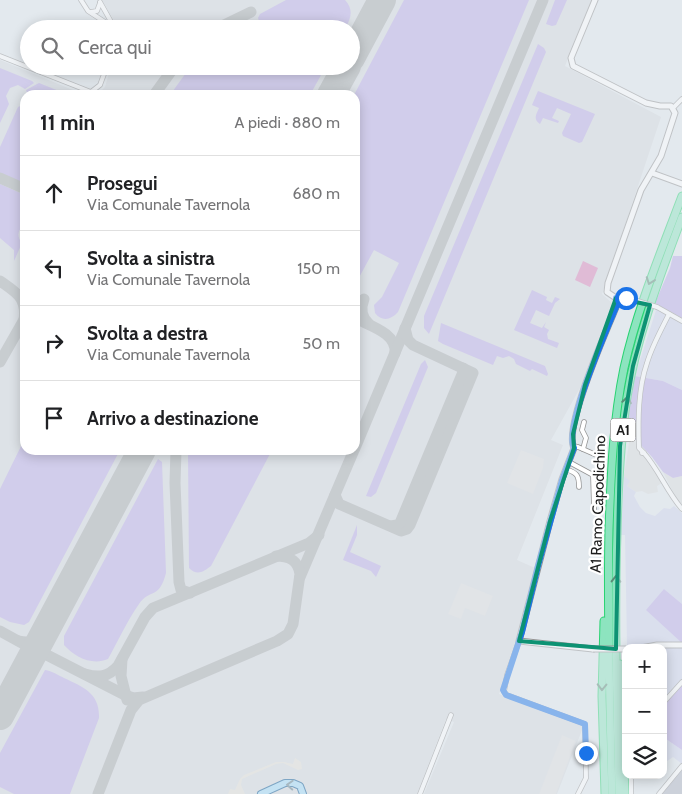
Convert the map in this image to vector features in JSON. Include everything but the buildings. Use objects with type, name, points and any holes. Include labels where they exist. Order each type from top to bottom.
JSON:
[{"type":"highway","points":[[667,235],[682,189]]},
{"type":"highway","name":"A1 Ramo Capodichino","points":[[612,794],[608,603],[610,489],[616,419],[624,368],[636,323],[682,196]]},
{"type":"highway","name":"A1 Ramo Capodichino","points":[[618,794],[615,628],[620,454],[628,396],[639,344],[651,301],[682,217]]},
{"type":"highway","points":[[605,794],[602,680],[605,619],[608,603]]},
{"type":"highway","points":[[615,628],[621,677],[625,794]]},
{"type":"main road","points":[[261,794],[288,783],[300,786],[303,794]]},
{"type":"street","points":[[81,0],[84,2],[85,9],[102,20]]},
{"type":"street","points":[[595,0],[571,58],[572,66],[646,103],[671,106],[673,108]]},
{"type":"street","points":[[91,12],[99,8],[100,1]]},
{"type":"street","points":[[100,1],[110,20]]},
{"type":"street","points":[[0,56],[20,64]]},
{"type":"street","points":[[48,75],[86,90]]},
{"type":"street","points":[[94,90],[100,85],[104,75]]},
{"type":"street","points":[[673,108],[682,99]]},
{"type":"street","points":[[673,108],[674,113],[661,156],[641,190],[608,283],[607,292],[616,298],[631,299],[657,307],[682,321]]},
{"type":"street","points":[[652,173],[682,184]]},
{"type":"street","points":[[578,794],[586,782],[585,724],[506,695],[504,692],[507,675],[520,641],[538,566],[566,469],[574,448],[571,443],[585,385],[617,305],[616,298]]},
{"type":"street","points":[[669,314],[656,338],[643,376],[638,422],[639,448],[656,466],[671,497],[682,509]]},
{"type":"street","points":[[583,449],[586,438],[582,430],[584,422]]},
{"type":"street","points":[[573,446],[601,457]]},
{"type":"street","points":[[569,462],[593,475],[594,509]]},
{"type":"street","points":[[566,469],[576,472],[579,477],[579,487]]},
{"type":"street","points":[[520,641],[622,649]]},
{"type":"street","points":[[667,645],[682,645]]},
{"type":"street","points":[[667,699],[682,682]]},
{"type":"street","points":[[420,794],[451,715]]},
{"type":"street","points":[[659,794],[682,766]]},
{"type":"street","points":[[631,779],[631,794]]},
{"type":"highlighted area","points":[[616,298],[650,305],[633,366],[620,446],[616,649],[519,641],[550,521],[574,448],[573,434],[585,385]]},
{"type":"shaded area","points":[[102,0],[592,0],[565,66],[661,117],[602,294],[614,305],[580,388],[551,440],[563,445],[517,560],[535,568],[520,635],[499,694],[584,725],[557,794],[424,794],[454,722],[446,719],[417,794],[0,794],[0,60],[20,68],[20,75],[36,75],[73,90],[20,90],[20,455],[360,455],[360,90],[102,90],[105,87],[108,75],[360,75],[360,20],[114,20]]},
{"type":"shaded area","points":[[286,0],[345,0],[351,11],[349,20],[259,20],[260,14]]},
{"type":"shaded area","points":[[404,0],[529,0],[398,312],[387,319],[381,318],[375,313],[374,305],[382,297],[399,263],[374,250],[360,276],[360,90],[357,90]]},
{"type":"shaded area","points":[[555,0],[567,0],[556,25],[552,26],[546,24]]},
{"type":"shaded area","points":[[538,44],[546,52],[429,334],[424,328],[424,316]]},
{"type":"shaded area","points":[[0,68],[34,83],[25,89],[18,85],[10,88],[6,96],[9,104],[0,123]]},
{"type":"shaded area","points":[[184,75],[321,75],[313,90],[174,90]]},
{"type":"shaded area","points":[[39,83],[56,90],[26,90]]},
{"type":"shaded area","points":[[538,91],[595,114],[582,142],[579,143],[563,136],[562,133],[571,114],[557,108],[552,118],[559,121],[558,123],[543,118],[540,124],[536,120],[539,108],[532,105]]},
{"type":"shaded area","points":[[20,106],[20,182],[0,173],[0,147]]},
{"type":"shaded area","points":[[0,184],[20,193],[20,229],[18,235],[20,248],[14,261],[14,250],[0,238]]},
{"type":"shaded area","points":[[673,256],[682,256],[682,318],[655,303]]},
{"type":"shaded area","points":[[583,261],[598,268],[590,287],[575,280]]},
{"type":"shaded area","points":[[532,290],[547,297],[546,300],[552,303],[555,297],[560,299],[555,303],[549,316],[536,310],[530,323],[542,328],[546,322],[544,327],[549,330],[547,334],[548,339],[559,343],[557,348],[514,330]]},
{"type":"shaded area","points":[[658,304],[682,318],[682,390],[663,381],[635,376]]},
{"type":"shaded area","points":[[441,323],[545,366],[548,374],[547,376],[532,369],[530,371],[516,364],[514,359],[509,356],[503,358],[497,356],[493,365],[443,344],[438,341]]},
{"type":"shaded area","points":[[425,360],[428,367],[376,493],[371,497],[366,496],[421,364]]},
{"type":"shaded area","points":[[635,376],[663,381],[682,390],[682,476],[673,478],[663,472],[636,440],[627,434],[626,425]]},
{"type":"shaded area","points":[[630,436],[636,440],[638,449],[657,473],[662,483],[657,486],[658,492],[648,494],[642,491],[636,492],[627,486],[629,481],[624,476]]},
{"type":"shaded area","points":[[20,448],[20,455],[117,455],[29,622],[24,625],[10,622],[0,617],[0,489]]},
{"type":"shaded area","points":[[521,450],[544,459],[543,468],[533,494],[507,483]]},
{"type":"shaded area","points":[[188,455],[269,455],[211,566],[200,572],[195,572],[189,568]]},
{"type":"shaded area","points":[[158,459],[162,462],[166,573],[160,587],[139,604],[108,659],[90,661],[84,659],[64,645],[64,636]]},
{"type":"shaded area","points":[[663,472],[673,478],[682,476],[682,506],[675,496]]},
{"type":"shaded area","points":[[624,476],[630,481],[627,486],[636,492],[634,496],[646,513],[655,516],[664,508],[670,509],[674,506],[682,513],[682,604],[664,589],[682,643],[627,644],[625,535],[621,535]]},
{"type":"shaded area","points":[[357,525],[357,535],[350,552],[381,566],[376,577],[371,571],[343,560]]},
{"type":"shaded area","points":[[461,583],[493,596],[485,616],[465,608],[461,619],[448,614]]},
{"type":"shaded area","points":[[664,589],[682,604],[682,643],[646,610]]},
{"type":"shaded area","points":[[667,647],[682,648],[682,683],[667,700]]},
{"type":"shaded area","points":[[45,670],[53,672],[89,692],[97,702],[99,718],[70,794],[14,794],[0,787],[0,753]]},
{"type":"shaded area","points":[[682,683],[682,750],[667,740],[667,700]]},
{"type":"shaded area","points":[[562,735],[576,741],[556,794],[539,794]]},
{"type":"shaded area","points":[[667,740],[682,750],[682,764],[673,757],[667,761]]},
{"type":"shaded area","points":[[295,758],[301,762],[302,769],[298,770],[283,763],[276,764],[242,779],[241,785],[245,794],[228,794],[230,789],[235,790],[244,775],[276,762],[293,764]]},
{"type":"shaded area","points":[[682,768],[682,794],[661,794]]},
{"type":"taxiway","points":[[360,436],[543,0]]},
{"type":"taxiway","points":[[235,20],[251,12]]},
{"type":"taxiway","points":[[158,90],[168,75]]},
{"type":"taxiway","points":[[0,178],[20,187]]},
{"type":"taxiway","points":[[0,281],[20,297]]},
{"type":"taxiway","points":[[364,299],[362,313],[364,319],[369,324]]},
{"type":"taxiway","points":[[360,320],[387,335],[392,340],[395,353]]},
{"type":"taxiway","points":[[0,362],[20,327]]},
{"type":"taxiway","points":[[335,495],[339,504],[401,531],[407,529],[410,525],[473,373],[413,345],[408,340],[405,328]]},
{"type":"taxiway","points":[[391,526],[400,523],[463,372],[463,368]]},
{"type":"taxiway","points":[[176,455],[175,483],[179,582],[181,590],[190,593]]},
{"type":"taxiway","points":[[300,577],[352,455]]},
{"type":"taxiway","points":[[85,674],[103,676],[114,670],[145,617],[153,608],[309,543],[319,535]]},
{"type":"taxiway","points":[[98,794],[131,710],[139,700],[277,641],[288,634],[293,624],[300,574],[295,562],[285,557],[276,556]]},
{"type":"taxiway","points":[[19,641],[29,642],[37,639],[49,624]]},
{"type":"taxiway","points":[[0,631],[29,647],[31,653],[28,662]]},
{"type":"taxiway","points":[[28,664],[34,656],[43,653],[125,695],[133,698],[143,697]]},
{"type":"taxiway","points":[[122,659],[121,676],[127,700]]},
{"type":"runway","points":[[360,41],[382,0]]},
{"type":"runway","points":[[334,90],[342,75]]},
{"type":"runway","points":[[0,716],[139,455]]},
{"type":"route","points":[[586,753],[585,724],[506,695],[503,690],[520,641],[538,566],[562,480],[574,448],[571,443],[585,385],[617,305],[616,298],[626,298]]}]
